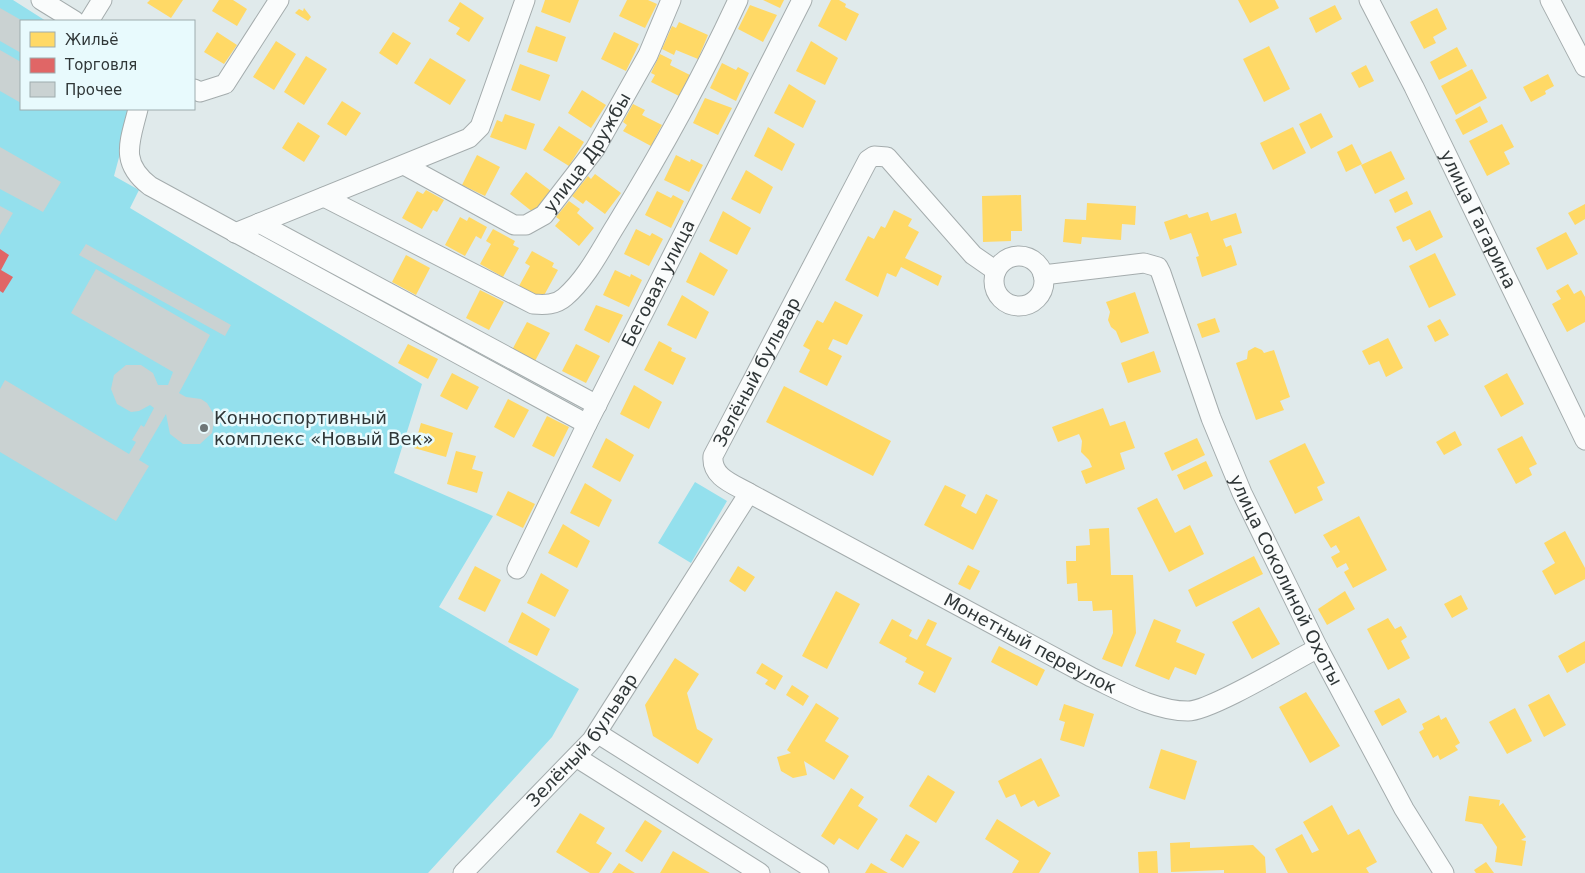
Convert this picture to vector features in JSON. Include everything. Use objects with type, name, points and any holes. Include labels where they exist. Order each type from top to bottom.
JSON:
[{"type":"street","points":[[41,0],[73,20]]},
{"type":"street","points":[[90,20],[102,0]]},
{"type":"street","points":[[195,90],[200,92],[225,84],[279,0]]},
{"type":"street","points":[[235,233],[470,138],[480,127],[525,0]]},
{"type":"street","name":"улица Дружбы","points":[[404,165],[514,225],[526,225],[544,215],[595,148],[648,55],[672,0]]},
{"type":"street","points":[[324,197],[533,304],[549,305],[565,298],[586,274],[650,170],[708,65],[738,0]]},
{"type":"street","name":"Беговая улица","points":[[517,569],[587,424],[802,0]]},
{"type":"street","name":"улица Гагарина","points":[[1369,0],[1414,87],[1585,440]]},
{"type":"street","points":[[1550,0],[1585,67]]},
{"type":"street","points":[[138,110],[129,143],[129,160],[137,176],[150,186],[587,424]]},
{"type":"street","name":"Зелёный бульвар","points":[[463,873],[597,733],[749,493],[716,473],[713,467],[713,456],[868,160],[874,156],[887,157],[973,256],[996,271]]},
{"type":"street","points":[[260,223],[597,406]]},
{"type":"street","points":[[1021,256],[1031,259],[1043,275],[1043,286],[1039,296],[1032,303],[1022,306],[1011,306],[1002,300],[996,292],[993,281],[996,271],[1002,263],[1010,258],[1021,256]]},
{"type":"street","name":"улица Соколиной Охоты","points":[[1043,275],[1144,262],[1158,267],[1162,273],[1224,452],[1242,493],[1318,648],[1409,817],[1444,873]]},
{"type":"street","name":"Монетный переулок","points":[[749,493],[1091,677],[1129,695],[1178,710],[1202,709],[1318,648]]},
{"type":"street","points":[[597,733],[819,873]]},
{"type":"street","points":[[576,757],[760,873]]},
{"type":"shaded area","name":"Конноспортивный комплекс «Новый Век»","points":[[0,0],[13,0],[44,20],[20,20],[20,110],[132,110],[114,176],[139,190],[130,208],[422,384],[394,473],[493,516],[439,607],[579,689],[552,737],[428,873],[0,873]]},
{"type":"shaded area","points":[[695,482],[727,501],[691,563],[658,543]]},
{"type":"building: Жильё","points":[[150,0],[183,0],[171,18],[147,3]]},
{"type":"building: Жильё","points":[[219,0],[233,0],[247,9],[237,26],[212,11]]},
{"type":"building: Жильё","points":[[545,0],[579,0],[570,23],[541,12]]},
{"type":"building: Жильё","points":[[627,0],[648,0],[657,4],[645,28],[619,16]]},
{"type":"building: Жильё","points":[[763,0],[784,0],[780,8]]},
{"type":"building: Жильё","points":[[831,0],[839,0],[846,4],[845,7],[859,14],[846,41],[818,26]]},
{"type":"building: Жильё","points":[[1238,0],[1275,0],[1279,8],[1250,23]]},
{"type":"building: Жильё","points":[[460,2],[484,18],[469,42],[456,34],[460,28],[448,21]]},
{"type":"building: Жильё","points":[[750,5],[777,15],[763,42],[738,29]]},
{"type":"building: Жильё","points":[[1335,5],[1342,19],[1316,33],[1309,18]]},
{"type":"building: Жильё","points":[[304,8],[311,17],[308,21],[295,13],[299,9],[303,11]]},
{"type":"building: Жильё","points":[[1437,8],[1447,29],[1433,37],[1436,43],[1424,49],[1410,22]]},
{"type":"building: Жильё","points":[[679,22],[708,35],[698,59],[676,50],[674,55],[662,49],[672,26],[676,28]]},
{"type":"building: Жильё","points":[[536,26],[566,37],[557,62],[527,52]]},
{"type":"building: Жильё","points":[[217,32],[237,45],[224,64],[204,52]]},
{"type":"building: Жильё","points":[[393,32],[411,43],[397,65],[379,53]]},
{"type":"building: Жильё","points":[[614,32],[639,44],[626,71],[601,59]]},
{"type":"building: Жильё","points":[[276,41],[296,54],[274,90],[253,77]]},
{"type":"building: Жильё","points":[[811,41],[838,58],[825,85],[796,71]]},
{"type":"building: Жильё","points":[[1269,46],[1290,89],[1264,102],[1243,59]]},
{"type":"building: Жильё","points":[[1457,47],[1467,66],[1439,80],[1430,62]]},
{"type":"building: Жильё","points":[[660,54],[672,60],[670,65],[690,75],[679,96],[651,82],[655,75],[651,73]]},
{"type":"building: Жильё","points":[[306,56],[327,69],[304,105],[284,92]]},
{"type":"building: Жильё","points":[[430,58],[466,80],[450,105],[414,83]]},
{"type":"building: Жильё","points":[[722,63],[736,70],[738,67],[749,73],[736,101],[710,88]]},
{"type":"building: Жильё","points":[[520,64],[550,75],[540,101],[511,90]]},
{"type":"building: Жильё","points":[[1366,65],[1374,81],[1359,88],[1351,73]]},
{"type":"building: Жильё","points":[[1472,69],[1487,98],[1456,115],[1441,86]]},
{"type":"building: Жильё","points":[[1548,74],[1554,86],[1545,91],[1546,94],[1531,102],[1523,87]]},
{"type":"building: Жильё","points":[[789,84],[816,101],[803,128],[774,113]]},
{"type":"building: Жильё","points":[[582,90],[606,105],[591,128],[568,113]]},
{"type":"building: Жильё","points":[[705,98],[732,108],[718,135],[693,123]]},
{"type":"building: Жильё","points":[[342,101],[361,113],[346,136],[327,124]]},
{"type":"building: Жильё","points":[[633,104],[645,110],[642,115],[662,125],[651,146],[623,131],[627,125],[623,122]]},
{"type":"building: Жильё","points":[[1480,106],[1488,122],[1463,135],[1455,120]]},
{"type":"building: Жильё","points":[[1321,113],[1333,137],[1311,149],[1299,124]]},
{"type":"building: Жильё","points":[[505,114],[535,124],[526,150],[490,137],[497,120],[502,122]]},
{"type":"building: Жильё","points":[[298,122],[320,136],[304,162],[282,148]]},
{"type":"building: Жильё","points":[[1502,124],[1514,147],[1504,152],[1510,164],[1487,176],[1469,141]]},
{"type":"building: Жильё","points":[[559,126],[584,142],[569,166],[543,150]]},
{"type":"building: Жильё","points":[[768,127],[795,144],[782,171],[754,156]]},
{"type":"building: Жильё","points":[[1293,127],[1306,153],[1273,170],[1260,143]]},
{"type":"building: Жильё","points":[[1352,144],[1362,164],[1346,172],[1337,152]]},
{"type":"building: Жильё","points":[[1391,151],[1405,179],[1375,194],[1361,165]]},
{"type":"building: Жильё","points":[[477,155],[500,167],[485,196],[462,185]]},
{"type":"building: Жильё","points":[[676,155],[690,162],[691,159],[703,165],[689,192],[664,180]]},
{"type":"building: Жильё","points":[[746,170],[773,187],[760,214],[731,199]]},
{"type":"building: Жильё","points":[[526,172],[551,191],[534,213],[510,194]]},
{"type":"building: Жильё","points":[[595,174],[621,193],[605,214],[586,200],[583,204],[572,196],[588,176],[591,179]]},
{"type":"building: Жильё","points":[[426,190],[444,200],[437,212],[433,210],[422,229],[402,218],[417,191],[423,194]]},
{"type":"building: Жильё","points":[[657,191],[671,198],[673,195],[684,201],[671,228],[645,215]]},
{"type":"building: Жильё","points":[[1407,191],[1413,204],[1395,213],[1389,200]]},
{"type":"building: Жильё","points":[[1021,195],[1022,231],[1011,231],[1011,241],[983,242],[982,196]]},
{"type":"building: Жильё","points":[[569,201],[580,209],[577,213],[594,228],[579,246],[555,226],[560,220],[556,217]]},
{"type":"building: Жильё","points":[[1087,203],[1136,206],[1135,225],[1122,224],[1121,240],[1082,237],[1081,244],[1063,242],[1065,219],[1086,220]]},
{"type":"building: Жильё","points":[[1585,204],[1585,219],[1575,225],[1568,213]]},
{"type":"building: Жильё","points":[[894,210],[912,219],[908,226],[919,232],[905,258],[942,276],[938,286],[901,267],[896,277],[887,273],[878,297],[845,280],[868,236],[874,239],[881,226],[885,228]]},
{"type":"building: Жильё","points":[[1430,210],[1443,237],[1416,251],[1410,239],[1403,242],[1396,227]]},
{"type":"building: Жильё","points":[[723,211],[751,228],[737,255],[709,241]]},
{"type":"building: Жильё","points":[[1208,212],[1211,221],[1236,213],[1242,233],[1223,239],[1226,247],[1231,245],[1237,265],[1202,277],[1196,257],[1199,256],[1191,233],[1170,240],[1164,222],[1187,214],[1189,218]]},
{"type":"building: Жильё","points":[[460,217],[467,221],[469,217],[487,227],[481,239],[476,236],[465,256],[445,245]]},
{"type":"building: Жильё","points":[[493,229],[515,241],[513,245],[519,248],[503,277],[480,264],[491,244],[486,241]]},
{"type":"building: Жильё","points":[[636,229],[650,236],[652,233],[663,239],[649,266],[624,254]]},
{"type":"building: Жильё","points":[[1566,232],[1578,254],[1547,270],[1536,248]]},
{"type":"building: Жильё","points":[[532,251],[554,263],[552,267],[558,270],[542,299],[519,286],[530,266],[525,263]]},
{"type":"building: Жильё","points":[[700,252],[728,270],[714,296],[686,282]]},
{"type":"building: Жильё","points":[[1435,253],[1456,295],[1429,308],[1409,266]]},
{"type":"building: Жильё","points":[[406,255],[430,268],[416,295],[392,282]]},
{"type":"building: Жильё","points":[[615,270],[630,277],[631,274],[642,280],[629,307],[603,295]]},
{"type":"building: Жильё","points":[[1568,284],[1574,294],[1581,290],[1585,297],[1585,322],[1567,332],[1552,304],[1561,299],[1556,291]]},
{"type":"building: Жильё","points":[[480,290],[504,302],[489,330],[466,318]]},
{"type":"building: Жильё","points":[[1135,292],[1149,333],[1121,343],[1116,331],[1111,327],[1108,320],[1110,312],[1106,302]]},
{"type":"building: Жильё","points":[[682,295],[709,312],[696,339],[667,325]]},
{"type":"building: Жильё","points":[[835,301],[863,315],[847,345],[833,339],[828,349],[842,356],[827,386],[799,372],[810,350],[803,346],[817,320],[823,323]]},
{"type":"building: Жильё","points":[[596,305],[623,315],[609,343],[584,330]]},
{"type":"building: Жильё","points":[[1215,318],[1220,332],[1202,338],[1197,324]]},
{"type":"building: Жильё","points":[[1440,319],[1449,335],[1435,342],[1427,326]]},
{"type":"building: Жильё","points":[[527,322],[550,333],[535,361],[512,350]]},
{"type":"building: Жильё","points":[[1388,338],[1403,368],[1386,377],[1379,361],[1369,365],[1362,351]]},
{"type":"building: Жильё","points":[[659,341],[672,348],[671,351],[686,358],[673,385],[644,370]]},
{"type":"building: Жильё","points":[[408,344],[438,359],[428,379],[398,363]]},
{"type":"building: Жильё","points":[[576,344],[600,356],[586,383],[562,371]]},
{"type":"building: Жильё","points":[[1255,347],[1264,353],[1274,350],[1290,397],[1280,401],[1284,410],[1256,420],[1236,363],[1247,359],[1248,351]]},
{"type":"building: Жильё","points":[[1154,351],[1161,372],[1128,383],[1121,363]]},
{"type":"building: Жильё","points":[[452,373],[479,387],[467,410],[440,396]]},
{"type":"building: Жильё","points":[[1507,373],[1524,404],[1501,417],[1484,386]]},
{"type":"building: Жильё","points":[[634,385],[662,402],[649,429],[620,414]]},
{"type":"building: Жильё","points":[[784,386],[891,441],[873,476],[766,422]]},
{"type":"building: Жильё","points":[[508,399],[529,410],[514,438],[494,427]]},
{"type":"building: Жильё","points":[[1103,408],[1110,426],[1125,421],[1135,448],[1120,453],[1125,469],[1086,484],[1081,471],[1092,467],[1089,460],[1081,452],[1082,441],[1079,434],[1058,442],[1052,427]]},
{"type":"building: Жильё","points":[[547,416],[569,427],[554,457],[532,446]]},
{"type":"building: Жильё","points":[[421,423],[453,433],[446,457],[414,448]]},
{"type":"building: Жильё","points":[[1455,431],[1462,445],[1444,455],[1436,442]]},
{"type":"building: Жильё","points":[[1522,436],[1537,464],[1529,468],[1532,475],[1516,484],[1497,449]]},
{"type":"building: Жильё","points":[[606,438],[634,455],[620,482],[592,467]]},
{"type":"building: Жильё","points":[[1197,438],[1205,455],[1172,471],[1164,453]]},
{"type":"building: Жильё","points":[[1305,443],[1325,483],[1317,487],[1323,500],[1295,514],[1269,461]]},
{"type":"building: Жильё","points":[[456,451],[476,456],[472,469],[483,472],[477,493],[447,484]]},
{"type":"building: Жильё","points":[[1206,461],[1213,476],[1184,490],[1177,475]]},
{"type":"building: Жильё","points":[[585,483],[612,500],[599,527],[570,513]]},
{"type":"building: Жильё","points":[[945,485],[966,495],[961,506],[976,514],[986,494],[998,500],[973,550],[924,525]]},
{"type":"building: Жильё","points":[[508,491],[535,504],[523,528],[496,515]]},
{"type":"building: Жильё","points":[[1157,498],[1175,533],[1190,525],[1204,554],[1169,572],[1137,508]]},
{"type":"building: Жильё","points":[[1359,516],[1387,570],[1353,588],[1344,572],[1349,569],[1346,563],[1337,568],[1331,557],[1340,552],[1336,545],[1331,548],[1323,535]]},
{"type":"building: Жильё","points":[[563,524],[590,541],[577,568],[548,553]]},
{"type":"building: Жильё","points":[[1109,528],[1111,575],[1133,575],[1136,633],[1122,667],[1102,659],[1113,633],[1112,610],[1093,611],[1092,601],[1078,601],[1077,583],[1067,584],[1066,561],[1076,561],[1076,546],[1090,545],[1089,529]]},
{"type":"building: Жильё","points":[[1565,531],[1585,568],[1585,579],[1555,595],[1542,571],[1555,563],[1544,543]]},
{"type":"building: Жильё","points":[[1254,556],[1263,574],[1196,607],[1188,590]]},
{"type":"building: Жильё","points":[[968,565],[980,571],[970,590],[958,584]]},
{"type":"building: Жильё","points":[[475,566],[501,580],[485,612],[458,599]]},
{"type":"building: Жильё","points":[[738,566],[755,577],[745,592],[729,581]]},
{"type":"building: Жильё","points":[[541,573],[569,590],[555,617],[527,603]]},
{"type":"building: Жильё","points":[[836,591],[860,604],[827,669],[802,656]]},
{"type":"building: Жильё","points":[[1345,591],[1355,609],[1327,625],[1318,609]]},
{"type":"building: Жильё","points":[[1461,595],[1468,609],[1452,618],[1444,604]]},
{"type":"building: Жильё","points":[[1259,607],[1280,644],[1252,659],[1232,622]]},
{"type":"building: Жильё","points":[[522,612],[550,629],[537,656],[508,642]]},
{"type":"building: Жильё","points":[[1388,618],[1395,629],[1401,626],[1407,637],[1401,641],[1410,658],[1388,670],[1367,629]]},
{"type":"building: Жильё","points":[[892,619],[912,630],[909,636],[917,640],[928,619],[937,623],[926,645],[952,658],[935,693],[918,684],[924,672],[905,662],[907,658],[879,643]]},
{"type":"building: Жильё","points":[[1154,619],[1181,630],[1176,642],[1205,654],[1196,675],[1175,667],[1169,680],[1135,666]]},
{"type":"building: Жильё","points":[[1585,641],[1585,663],[1567,673],[1558,656]]},
{"type":"building: Жильё","points":[[999,646],[1045,670],[1037,686],[991,662]]},
{"type":"building: Жильё","points":[[675,658],[699,674],[687,693],[697,729],[713,739],[698,764],[653,736],[645,705]]},
{"type":"building: Жильё","points":[[762,663],[783,676],[775,690],[765,684],[768,680],[756,673]]},
{"type":"building: Жильё","points":[[792,685],[809,696],[803,706],[786,695]]},
{"type":"building: Жильё","points":[[1306,692],[1340,746],[1310,763],[1279,707]]},
{"type":"building: Жильё","points":[[1549,694],[1566,725],[1544,737],[1528,705]]},
{"type":"building: Жильё","points":[[1399,698],[1407,712],[1382,726],[1374,711]]},
{"type":"building: Жильё","points":[[816,703],[839,718],[825,741],[849,756],[834,780],[804,761],[807,775],[793,778],[781,771],[777,757],[791,753],[787,750]]},
{"type":"building: Жильё","points":[[1064,704],[1094,714],[1084,747],[1060,740],[1065,722],[1059,720]]},
{"type":"building: Жильё","points":[[1515,708],[1532,741],[1507,754],[1489,722]]},
{"type":"building: Жильё","points":[[1439,715],[1441,720],[1446,717],[1460,743],[1455,746],[1458,750],[1440,760],[1438,755],[1433,758],[1419,732],[1424,729],[1422,724]]},
{"type":"building: Жильё","points":[[1161,749],[1197,761],[1185,800],[1149,788]]},
{"type":"building: Жильё","points":[[1041,758],[1060,796],[1038,807],[1034,800],[1021,807],[1015,794],[1006,798],[998,781]]},
{"type":"building: Жильё","points":[[928,775],[955,792],[936,823],[909,806]]},
{"type":"building: Жильё","points":[[851,788],[864,797],[858,806],[878,819],[858,850],[839,838],[834,845],[821,836]]},
{"type":"building: Жильё","points":[[1469,796],[1500,800],[1499,806],[1503,803],[1526,837],[1521,840],[1526,841],[1522,866],[1495,862],[1497,847],[1482,824],[1465,821]]},
{"type":"building: Жильё","points":[[1332,805],[1348,835],[1359,829],[1377,862],[1366,868],[1369,873],[1288,873],[1275,849],[1302,834],[1312,853],[1319,850],[1303,822]]},
{"type":"building: Жильё","points":[[580,813],[605,828],[596,843],[612,853],[599,873],[590,873],[556,852]]},
{"type":"building: Жильё","points":[[997,819],[1051,853],[1039,873],[1012,873],[1019,861],[985,839]]},
{"type":"building: Жильё","points":[[645,820],[662,831],[642,862],[625,851]]},
{"type":"building: Жильё","points":[[906,834],[920,842],[903,868],[890,860]]},
{"type":"building: Жильё","points":[[1190,842],[1190,848],[1253,845],[1265,857],[1266,873],[1224,873],[1224,870],[1171,872],[1170,843]]},
{"type":"building: Жильё","points":[[673,851],[710,873],[660,873]]},
{"type":"building: Жильё","points":[[1157,851],[1158,873],[1139,873],[1138,852]]},
{"type":"building: Жильё","points":[[1486,862],[1494,873],[1476,873],[1474,870]]},
{"type":"building: Жильё","points":[[619,863],[635,873],[612,873]]},
{"type":"building: Жильё","points":[[871,863],[888,873],[865,873]]},
{"type":"building: Торговля","points":[[0,249],[9,255],[1,270],[13,277],[3,293],[0,291]]},
{"type":"building: Прочее","points":[[0,8],[21,20],[20,52],[0,41]]},
{"type":"building: Прочее","points":[[0,50],[20,61],[20,102],[0,91]]},
{"type":"building: Прочее","points":[[0,147],[61,182],[43,212],[0,189]]},
{"type":"building: Прочее","points":[[0,206],[13,213],[0,235]]},
{"type":"building: Прочее","points":[[86,244],[231,325],[225,336],[79,255]]},
{"type":"building: Прочее","points":[[96,269],[210,335],[179,393],[186,397],[201,399],[207,403],[215,416],[212,433],[200,444],[183,444],[170,434],[166,414],[139,460],[149,466],[116,521],[0,452],[0,389],[5,380],[129,454],[136,442],[132,440],[141,425],[144,427],[154,408],[150,405],[139,411],[131,412],[117,404],[111,389],[114,375],[126,365],[141,365],[153,373],[158,385],[168,385],[173,372],[71,313]]},
{"type":"place","name":"Конноспортивный комплекс «Новый Век»","points":[[204,428]]}]
